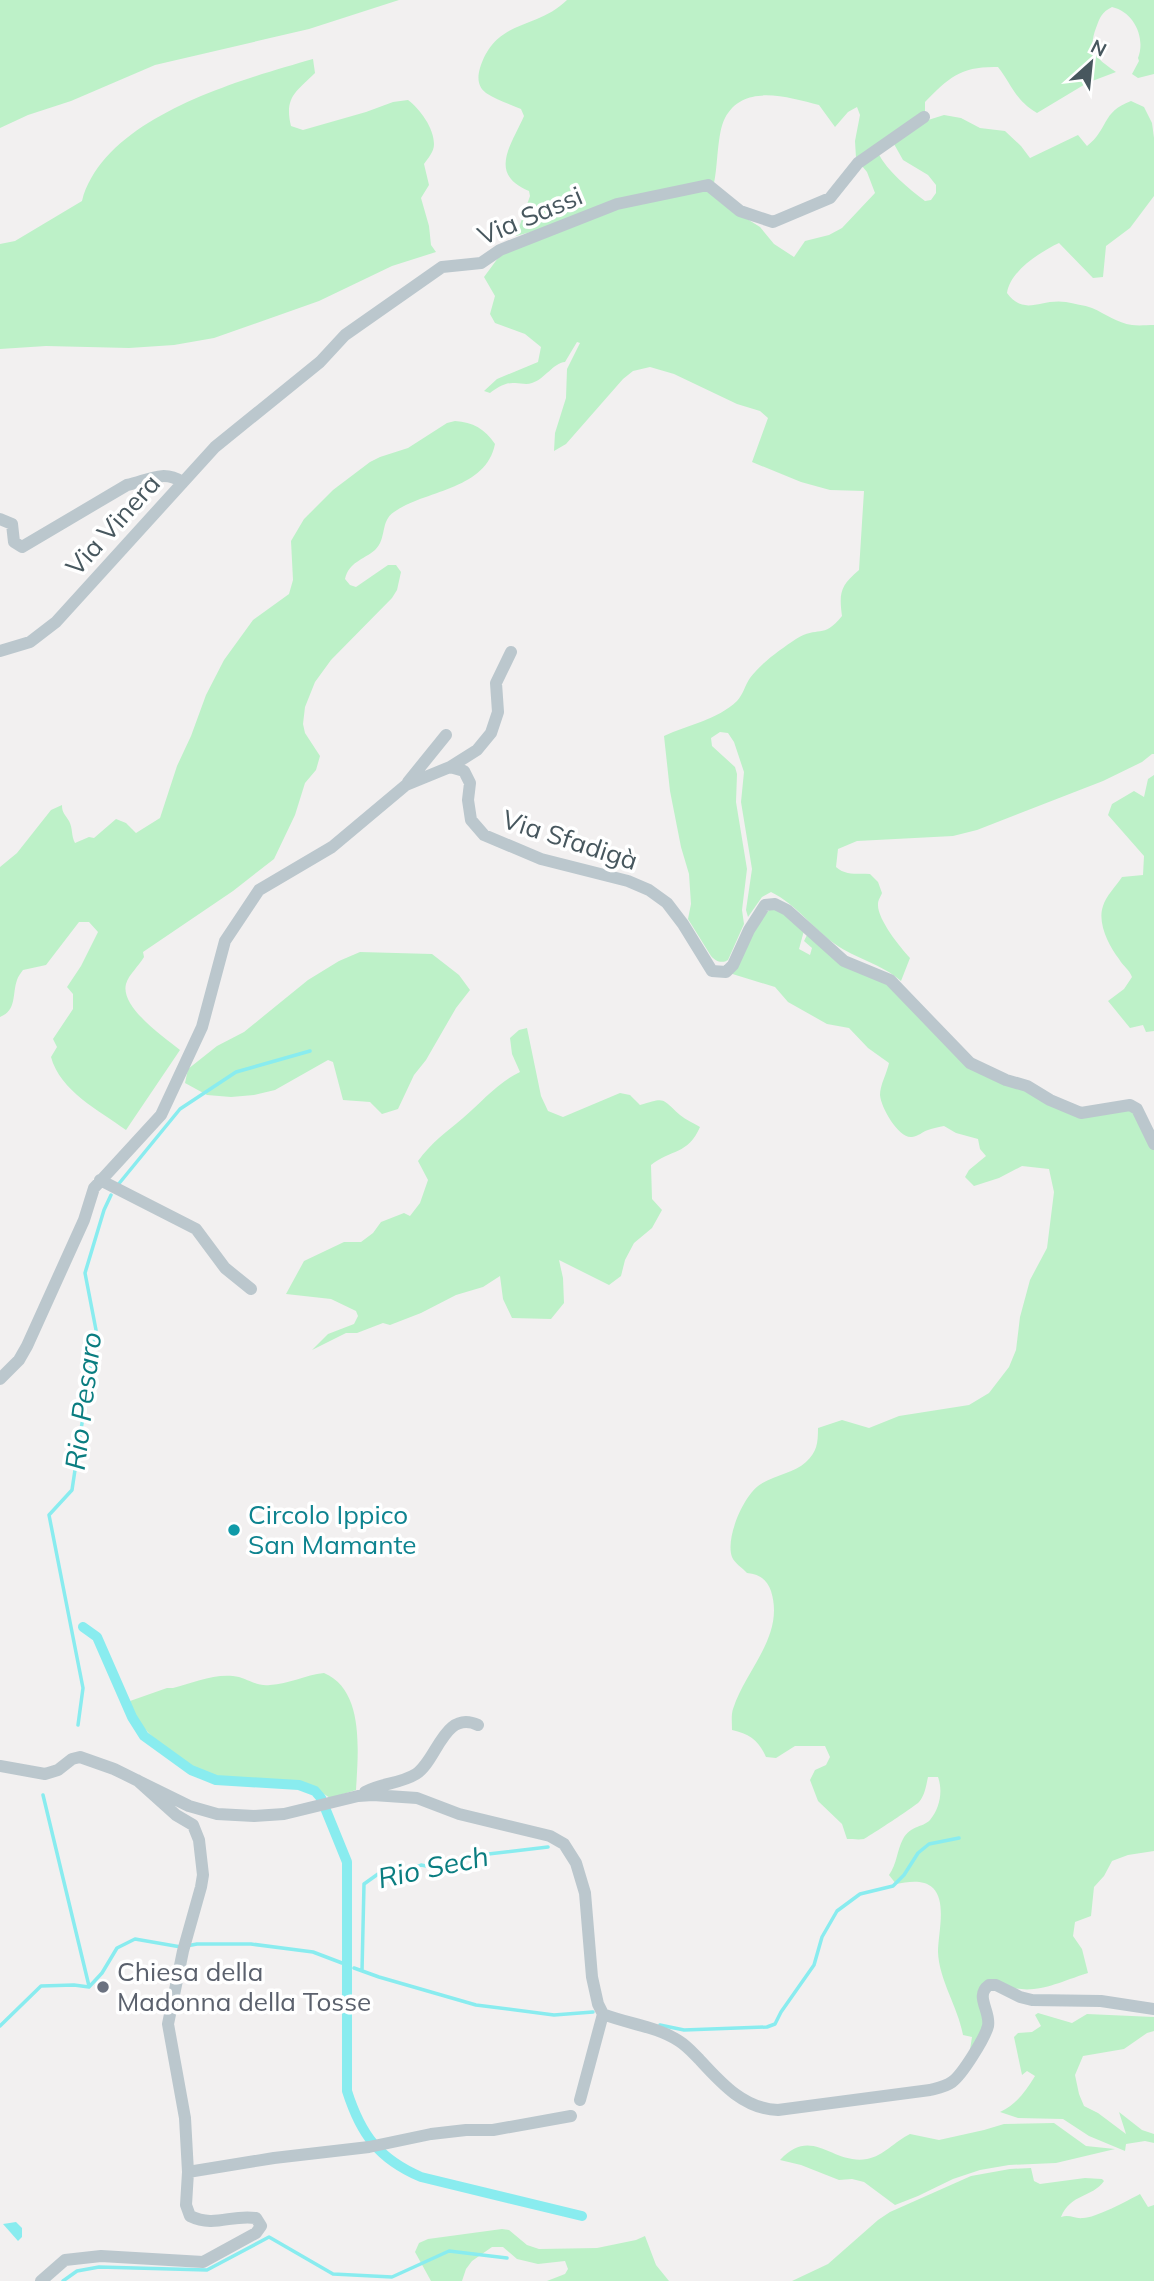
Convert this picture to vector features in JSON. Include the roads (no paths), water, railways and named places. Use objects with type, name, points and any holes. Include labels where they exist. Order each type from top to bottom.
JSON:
[{"type":"street","name":"Via Sassi","points":[[182,482],[215,447],[320,362],[345,335],[442,267],[481,263],[499,250],[617,204],[708,184],[740,211],[773,222],[830,198],[858,163],[925,117]]},
{"type":"street","name":"Via Vinera","points":[[0,519],[12,524],[14,542],[22,547],[127,485],[165,475],[182,482],[56,622],[30,642],[0,651]]},
{"type":"street","points":[[405,785],[450,767],[477,750],[491,733],[498,712],[496,683],[511,652]]},
{"type":"street","points":[[0,1380],[19,1360],[27,1346],[84,1220],[94,1188],[161,1115],[202,1027],[225,941],[259,890],[332,847],[405,785],[446,736]]},
{"type":"street","name":"Via Sfadigà","points":[[450,767],[464,771],[470,783],[468,800],[471,820],[484,835],[541,859],[628,881],[649,890],[667,903],[712,971],[726,972],[733,965],[756,918],[765,905],[775,904],[787,910],[844,961],[890,980],[970,1062],[1081,1113],[1130,1105],[1137,1109],[1154,1144]]},
{"type":"street","points":[[100,1180],[196,1229],[225,1268],[251,1289]]},
{"type":"street","points":[[0,1766],[44,1773],[58,1770],[72,1759],[80,1757],[137,1780],[189,1806],[217,1814],[268,1816],[311,1809],[401,1781],[428,1762],[439,1740],[457,1725],[467,1722],[478,1725]]},
{"type":"street","points":[[41,2281],[65,2260],[102,2256],[203,2262],[256,2233],[261,2226],[256,2218],[249,2217],[216,2222],[201,2221],[190,2216],[186,2205],[186,2118],[168,2024],[184,1947],[201,1887],[203,1875],[199,1839],[193,1825],[176,1815],[137,1780]]},
{"type":"street","points":[[358,1796],[417,1798],[459,1814],[550,1836],[564,1844],[576,1863],[582,1884],[592,1977],[603,2014],[580,2100]]},
{"type":"street","points":[[603,2014],[678,2040],[746,2102],[762,2109],[778,2110],[930,2090],[947,2085],[962,2071],[986,2031],[989,2023],[982,1994],[989,1985],[996,1985],[1032,2000],[1101,2001],[1154,2010]]},
{"type":"street","points":[[188,2172],[274,2158],[369,2147],[466,2130],[493,2130],[571,2116]]},
{"type":"water","points":[[16,2222],[22,2228],[22,2237],[18,2241],[3,2224]]},
{"type":"waterway","name":"Rio Pesaro","points":[[117,1186],[180,1109],[236,1072],[310,1051]]},
{"type":"waterway","name":"Rio Pesaro","points":[[78,1725],[83,1688],[49,1515],[72,1490],[96,1330],[85,1273],[111,1195]]},
{"type":"waterway","points":[[83,1627],[97,1637],[132,1717],[144,1736],[191,1770],[216,1780],[299,1785],[315,1791],[321,1798],[347,1862],[347,2091],[365,2133],[374,2144],[394,2162],[421,2177],[582,2216]]},
{"type":"waterway","name":"Rio Pesaro","points":[[43,1795],[89,1986]]},
{"type":"waterway","points":[[660,2025],[684,2030],[767,2027],[775,2024],[814,1965],[822,1937],[837,1911],[860,1894],[893,1886],[904,1875],[918,1853],[929,1844],[959,1838]]},
{"type":"waterway","name":"Rio Sech","points":[[362,1971],[364,1884],[378,1874],[391,1879],[421,1865],[447,1870],[471,1856],[548,1847]]},
{"type":"waterway","points":[[0,2026],[41,1986],[89,1987],[102,1973],[117,1948],[135,1939],[181,1947],[197,1944],[251,1944],[313,1952],[342,1963]]},
{"type":"waterway","points":[[354,1968],[476,2005],[554,2015],[593,2012]]},
{"type":"waterway","points":[[63,2281],[77,2271],[99,2267],[207,2270],[269,2237],[333,2274],[392,2277],[449,2251],[507,2258]]},
{"type":"place","name":"Circolo Ippico San Mamante","points":[[234,1530]]},
{"type":"place","name":"Chiesa della Madonna della Tosse","points":[[103,1987]]}]
